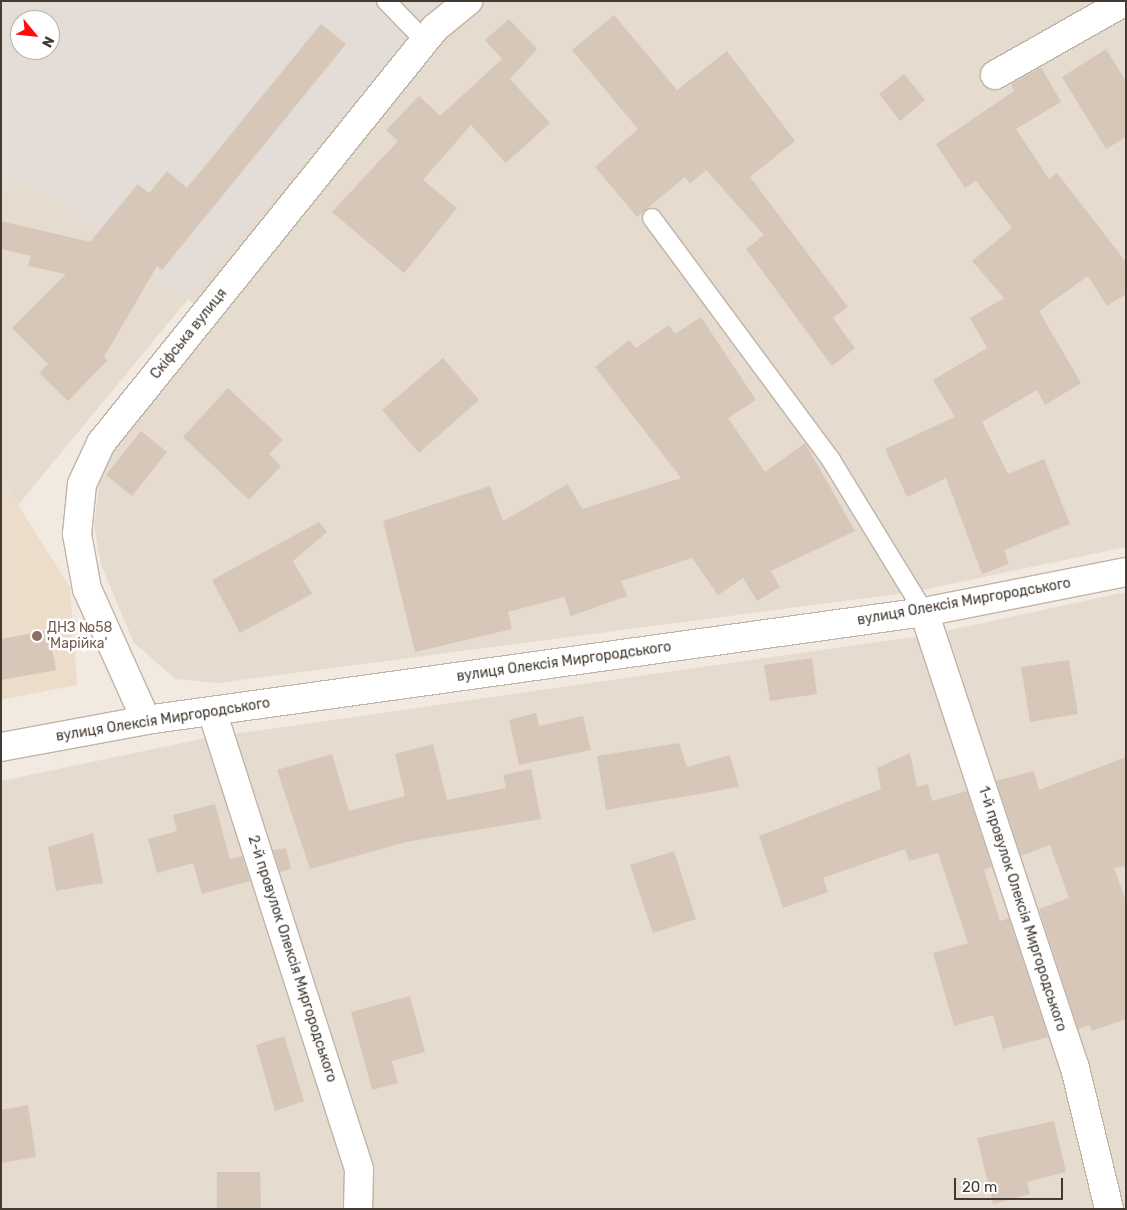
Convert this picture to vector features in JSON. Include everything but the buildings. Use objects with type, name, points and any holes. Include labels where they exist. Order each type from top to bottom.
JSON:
[{"type":"street","name":"Скіфська вулиця","points":[[146,720],[86,589],[77,534],[82,484],[101,443],[425,42],[468,1]]},
{"type":"street","points":[[995,75],[1126,1]]},
{"type":"street","name":"вулиця Олексія Миргородського","points":[[1,747],[146,720],[924,612],[1126,572]]},
{"type":"street","name":"1-й провулок Олексія Миргородського","points":[[924,612],[1075,1068],[1109,1209]]},
{"type":"street","name":"2-й провулок Олексія Миргородського","points":[[212,711],[359,1169],[358,1209]]},
{"type":"lane","points":[[386,1],[425,42]]},
{"type":"lane","points":[[652,218],[831,460],[924,612]]},
{"type":"shaded area","points":[[1,1],[449,1],[293,173],[188,299],[41,189],[14,177],[1,191]]},
{"type":"shaded area","points":[[449,1],[1126,1],[1126,547],[913,592],[218,683],[176,679],[134,643],[101,565],[94,524],[102,464],[218,322],[188,299],[293,173]]},
{"type":"shaded area","points":[[14,177],[41,189],[188,299],[18,505],[1,478],[1,191]]},
{"type":"shaded area","name":"ДНЗ №58 'Марійка'","points":[[1,478],[70,587],[77,685],[1,700]]},
{"type":"shaded area","points":[[1126,592],[1126,1209],[1,1209],[1,781],[206,738],[927,635]]},
{"type":"place","name":"ДНЗ №58 'Марійка'","points":[[37,636]]}]
